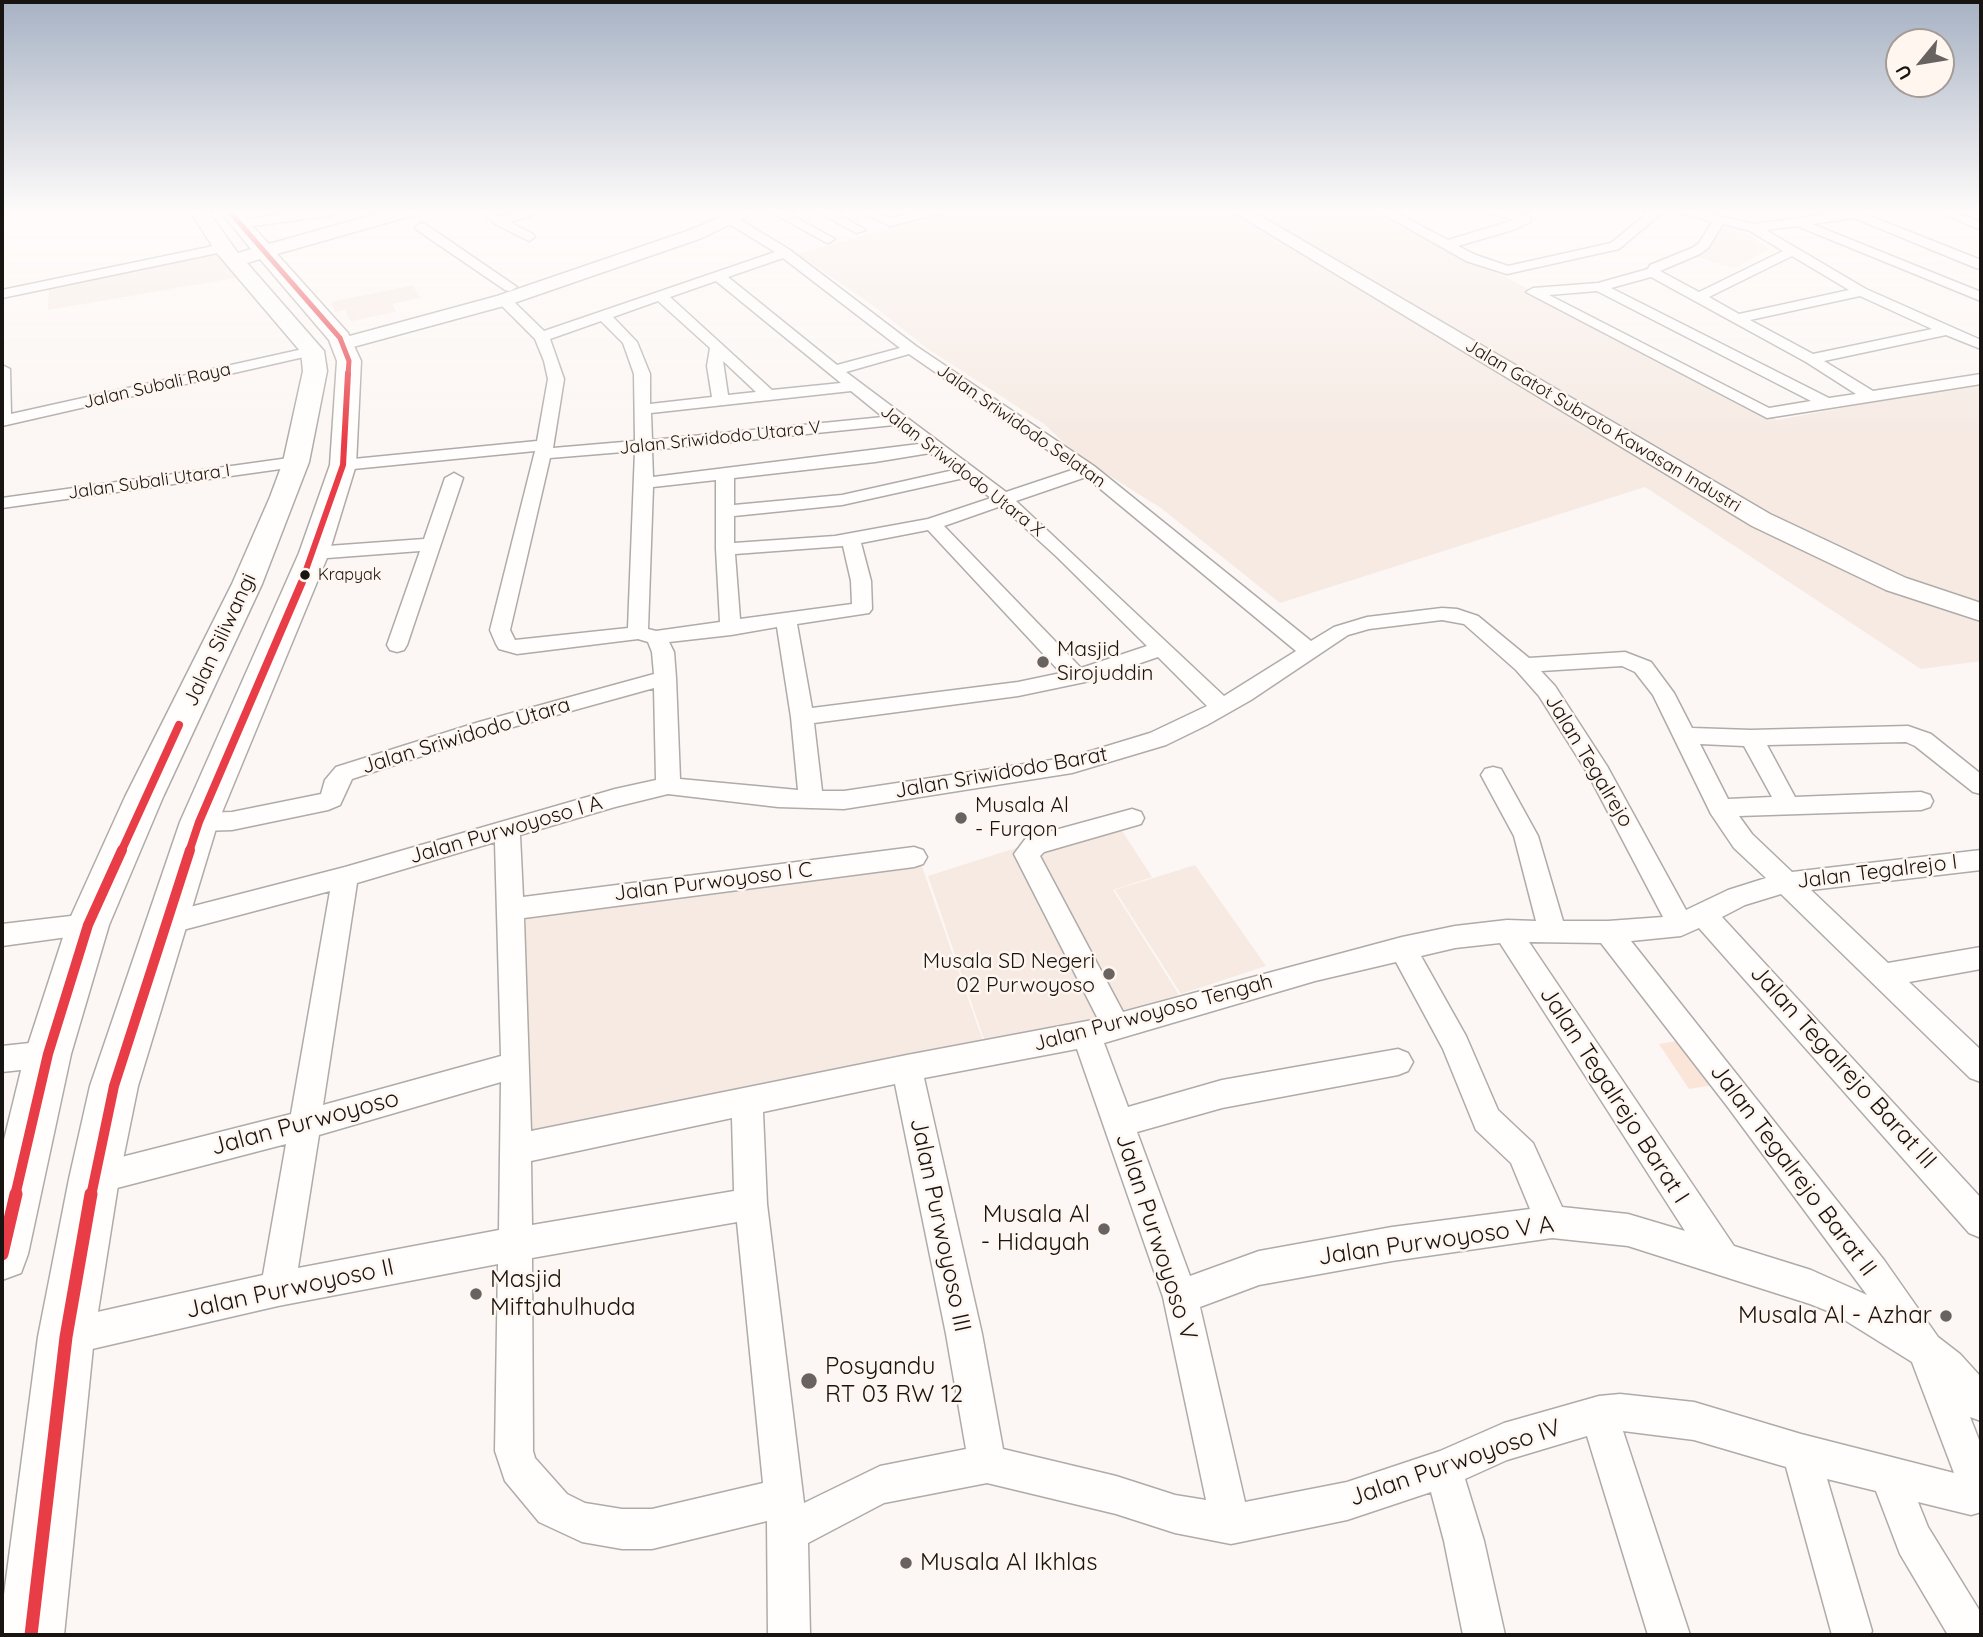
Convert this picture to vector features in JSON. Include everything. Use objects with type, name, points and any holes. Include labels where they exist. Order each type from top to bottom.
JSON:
[{"type":"highway","points":[[257,287],[308,347],[340,339]]},
{"type":"highway","points":[[31,1635],[66,1337],[94,1179],[114,1086],[199,822],[314,554],[343,465],[349,361],[340,339],[294,287]]},
{"type":"highway","name":"Jalan Siliwangi","points":[[2,1254],[48,1054],[88,925],[145,797],[247,584],[296,462],[315,371],[308,347]]},
{"type":"street","points":[[2,294],[38,287]]},
{"type":"street","points":[[498,287],[542,337],[552,361],[555,379],[544,450],[500,630],[506,644],[533,645],[731,629],[862,610],[861,581],[851,539]]},
{"type":"street","points":[[340,339],[526,287]]},
{"type":"street","points":[[542,337],[689,287]]},
{"type":"street","name":"Jalan Sriwidodo Utara X","points":[[732,287],[897,420],[1005,500],[1222,707]]},
{"type":"street","name":"Jalan Sriwidodo Selatan","points":[[830,287],[911,349],[1088,470],[1310,651]]},
{"type":"street","name":"Jalan Gatot Subroto Kawasan Industri","points":[[1369,287],[1762,520],[1827,554],[1896,584],[1981,612]]},
{"type":"street","name":"Jalan Gatot Subroto Kawasan Industri","points":[[1395,287],[1825,533],[1921,574],[1981,594]]},
{"type":"street","points":[[1681,287],[1811,359],[1873,398]]},
{"type":"street","points":[[1699,297],[1720,287]]},
{"type":"street","points":[[1853,287],[1981,345]]},
{"type":"street","points":[[1960,287],[1981,296]]},
{"type":"street","points":[[1830,405],[1599,288],[1533,292],[1767,413],[1830,405],[1981,379]]},
{"type":"street","points":[[1739,318],[1861,292]]},
{"type":"street","points":[[661,297],[680,311],[770,397]]},
{"type":"street","points":[[604,316],[626,336],[634,348],[642,374],[645,409],[643,446],[647,635],[663,652],[668,786]]},
{"type":"street","points":[[1811,359],[1947,330]]},
{"type":"street","points":[[1663,360],[1722,352],[1776,340]]},
{"type":"street","name":"Jalan Subali Raya","points":[[3,421],[308,347]]},
{"type":"street","points":[[717,348],[715,366],[721,401]]},
{"type":"street","points":[[835,370],[911,349]]},
{"type":"street","points":[[2,369],[3,421]]},
{"type":"street","points":[[645,409],[855,386]]},
{"type":"street","name":"Jalan Sriwidodo Utara V","points":[[544,450],[643,446],[897,420]]},
{"type":"street","points":[[644,483],[875,457],[934,447]]},
{"type":"street","points":[[343,465],[544,450]]},
{"type":"street","name":"Jalan Subali Utara I","points":[[2,503],[296,462]]},
{"type":"street","points":[[725,549],[851,539],[932,524],[1088,470]]},
{"type":"street","points":[[725,511],[842,500],[968,472]]},
{"type":"street","points":[[725,475],[725,549],[731,629]]},
{"type":"street","points":[[397,646],[454,478]]},
{"type":"street","points":[[932,524],[1077,677]]},
{"type":"street","points":[[314,554],[432,544]]},
{"type":"street","name":"Jalan Tegalrejo","points":[[1310,651],[1354,626],[1394,619],[1457,615],[1471,620],[1524,664],[1564,713],[1692,919]]},
{"type":"street","points":[[786,621],[802,717],[811,799]]},
{"type":"street","points":[[802,717],[1018,688],[1077,677],[1162,648]]},
{"type":"street","name":"Jalan Sriwidodo Barat","points":[[668,786],[778,798],[844,800],[1072,765],[1158,739],[1222,707],[1310,651]]},
{"type":"street","name":"Jalan Tegalrejo I","points":[[1524,664],[1609,659],[1633,661],[1643,667],[1663,693],[1720,808],[1743,841],[1784,883],[1981,860]]},
{"type":"street","name":"Jalan Sriwidodo Utara","points":[[199,822],[232,821],[328,801],[337,780],[344,773],[487,727],[666,678]]},
{"type":"street","points":[[1684,736],[1751,738],[1908,734],[1923,740],[1981,786]]},
{"type":"street","points":[[1751,738],[1789,807]]},
{"type":"street","points":[[1493,775],[1525,836],[1541,883],[1552,932]]},
{"type":"street","name":"Jalan Purwoyoso I A","points":[[164,924],[345,877],[615,798],[668,786]]},
{"type":"street","points":[[1720,808],[1921,801]]},
{"type":"street","name":"Jalan Purwoyoso V","points":[[1132,818],[1035,845],[1027,854],[1102,1031],[1120,1123],[1180,1297],[1231,1524]]},
{"type":"street","points":[[507,831],[516,1065],[514,1451],[517,1468],[553,1508],[582,1522],[622,1529],[652,1529],[786,1515]]},
{"type":"street","name":"Jalan Purwoyoso I C","points":[[512,909],[914,857]]},
{"type":"street","points":[[278,1289],[345,877]]},
{"type":"street","points":[[1784,883],[1981,1069]]},
{"type":"street","name":"Jalan Purwoyoso Tengah","points":[[517,1149],[907,1068],[1102,1031],[1402,948],[1455,937],[1507,931],[1608,932],[1692,919],[1750,892],[1784,883]]},
{"type":"street","name":"Jalan Tegalrejo Barat III","points":[[1692,919],[1981,1222]]},
{"type":"street","points":[[2,936],[88,925]]},
{"type":"street","name":"Jalan Tegalrejo Barat I","points":[[1507,931],[1722,1258]]},
{"type":"street","name":"Jalan Tegalrejo Barat II","points":[[1608,932],[1864,1261],[1925,1350],[1960,1379],[1981,1403]]},
{"type":"street","points":[[1402,948],[1456,1045],[1487,1120],[1522,1153],[1552,1222]]},
{"type":"street","points":[[1884,975],[1981,958]]},
{"type":"street","points":[[2,1059],[48,1054]]},
{"type":"street","points":[[1120,1123],[1222,1094],[1398,1062]]},
{"type":"street","name":"Jalan Purwoyoso","points":[[94,1179],[304,1125],[516,1065]]},
{"type":"street","name":"Jalan Purwoyoso III","points":[[907,1068],[964,1334],[987,1464]]},
{"type":"street","points":[[747,1101],[751,1204],[786,1515],[789,1635]]},
{"type":"street","name":"Jalan Purwoyoso II","points":[[66,1337],[278,1289],[515,1244],[751,1204]]},
{"type":"street","name":"Jalan Purwoyoso V A","points":[[1180,1297],[1259,1268],[1391,1244],[1552,1222],[1628,1230],[1722,1258],[1847,1302],[1925,1350]]},
{"type":"street","name":"Jalan Purwoyoso IV","points":[[786,1515],[880,1485],[987,1464],[1116,1495],[1175,1514],[1231,1524],[1347,1501],[1443,1469],[1504,1442],[1599,1414],[1630,1413],[1694,1422],[1889,1476],[1971,1496],[1977,1494],[1980,1489],[1925,1350]]},
{"type":"street","points":[[1599,1414],[1669,1635]]},
{"type":"street","points":[[1801,1453],[1851,1631]]},
{"type":"street","points":[[1443,1469],[1464,1541],[1484,1635]]},
{"type":"street","points":[[1889,1476],[1914,1540],[1972,1635]]},
{"type":"shaded area","points":[[49,287],[180,287],[48,310]]},
{"type":"shaded area","points":[[401,287],[414,287],[420,298],[392,304],[396,312],[351,321],[345,310],[335,312],[331,302]]},
{"type":"shaded area","points":[[847,287],[1525,287],[1777,420],[1981,382],[1981,661],[1921,669],[1645,487],[1280,603],[1161,508],[1078,456],[1044,424],[928,349]]},
{"type":"shaded area","points":[[1113,817],[1152,877],[1113,890],[1179,995],[987,1048],[928,876]]},
{"type":"shaded area","points":[[919,858],[985,1047],[520,1138],[526,913]]},
{"type":"shaded area","points":[[1195,865],[1266,966],[1181,994],[1115,890]]},
{"type":"shaded area","points":[[1689,1039],[1720,1084],[1689,1089],[1659,1044]]},
{"type":"transit line","points":[[31,1635],[66,1337],[94,1179],[114,1086],[199,822],[314,553],[343,465],[349,361],[340,338],[296,287]]},
{"type":"transit line","points":[[2,1254],[48,1054],[88,925],[179,725]]},
{"type":"place","name":"Krapyak","points":[[305,575]]},
{"type":"place","name":"Masjid Sirojuddin","points":[[1043,662]]},
{"type":"place","name":"Musala Al - Furqon","points":[[961,818]]},
{"type":"place","name":"Musala SD Negeri 02 Purwoyoso","points":[[1109,974]]},
{"type":"place","name":"Musala Al - Hidayah","points":[[1104,1229]]},
{"type":"place","name":"Masjid Miftahulhuda","points":[[476,1294]]},
{"type":"place","name":"Musala Al - Azhar","points":[[1946,1316]]},
{"type":"place","name":"Posyandu RT 03 RW 12","points":[[809,1381]]},
{"type":"place","name":"Musala Al Ikhlas","points":[[906,1563]]}]
